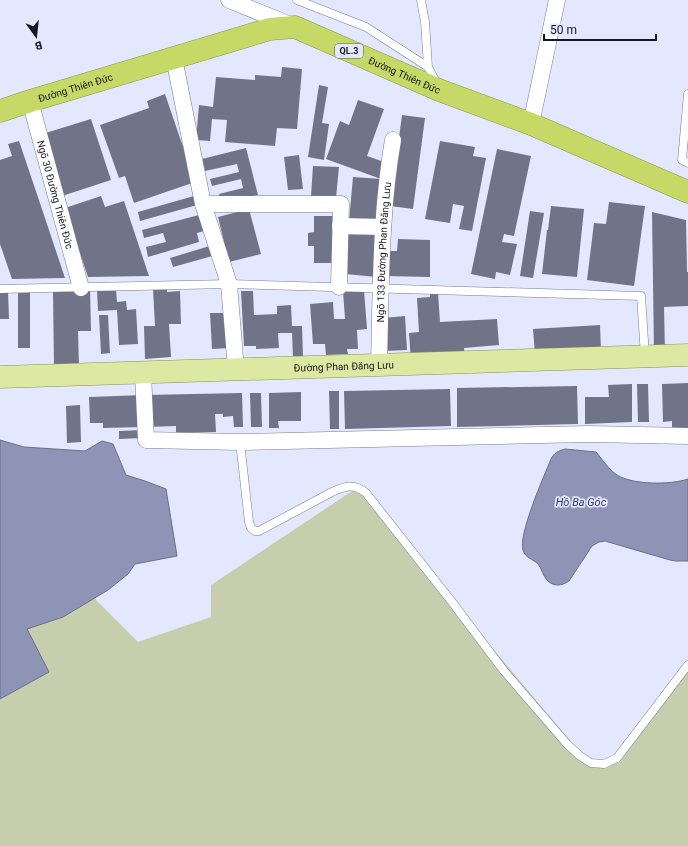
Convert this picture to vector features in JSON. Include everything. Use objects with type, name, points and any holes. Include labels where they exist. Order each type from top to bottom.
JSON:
[{"type":"highway","name":"Đường Thiên Đức","points":[[0,111],[270,29],[295,27],[439,90],[531,124],[688,192]]},
{"type":"main road","name":"Đường Phan Đăng Lưu","points":[[0,377],[688,355]]},
{"type":"street","points":[[230,0],[295,27]]},
{"type":"street","points":[[531,124],[557,0]]},
{"type":"street","points":[[174,58],[203,204],[229,284],[236,370]]},
{"type":"street","name":"Ngõ 30 Đường Thiên Đức","points":[[30,101],[81,288]]},
{"type":"street","name":"Ngõ 133 Đường Phan Đăng Lưu","points":[[379,365],[380,288],[383,227],[388,170],[393,140]]},
{"type":"street","points":[[203,204],[341,204],[339,287]]},
{"type":"street","points":[[340,226],[383,227]]},
{"type":"street","points":[[143,372],[146,440],[240,442],[589,434],[688,436]]},
{"type":"lane","points":[[297,0],[366,27],[428,67]]},
{"type":"lane","points":[[420,0],[425,22],[428,67],[439,90]]},
{"type":"lane","points":[[688,94],[682,160],[688,163]]},
{"type":"lane","points":[[0,289],[229,284],[641,296],[645,357]]},
{"type":"lane","points":[[240,442],[251,528],[255,531],[259,531],[342,487],[352,486],[363,490],[452,602],[504,671],[567,744],[580,756],[591,763],[604,764],[617,758],[688,665]]},
{"type":"green space","points":[[358,487],[586,760],[608,763],[688,667],[688,846],[0,846],[0,699],[49,672],[26,629],[63,617],[94,598],[138,642],[211,617],[211,585]]},
{"type":"water","points":[[0,440],[24,447],[85,451],[102,441],[113,444],[126,475],[166,489],[177,556],[135,564],[128,574],[108,590],[63,617],[27,629],[49,672],[0,699]]},
{"type":"water","name":"Hồ Ba Góc","points":[[565,449],[596,452],[614,473],[632,481],[662,483],[688,479],[688,561],[670,560],[605,541],[599,542],[592,546],[569,581],[558,585],[549,582],[544,577],[538,564],[527,557],[524,553],[522,542],[532,505],[551,459],[556,452]]},
{"type":"building","points":[[282,67],[302,69],[297,129],[277,128],[275,146],[225,142],[227,120],[212,119],[210,141],[196,140],[199,105],[213,107],[216,77],[255,80],[255,75],[281,77]]},
{"type":"building","points":[[319,85],[328,87],[322,123],[329,124],[324,160],[308,157]]},
{"type":"building","points":[[165,94],[195,182],[134,203],[125,176],[119,178],[100,125],[149,108],[147,101]]},
{"type":"building","points":[[358,100],[384,109],[367,156],[387,163],[381,223],[349,221],[353,177],[381,179],[326,159],[340,121],[349,125]]},
{"type":"building","points":[[402,115],[425,118],[413,209],[390,206]]},
{"type":"building","points":[[91,119],[111,180],[59,197],[39,135]]},
{"type":"building","points":[[19,141],[65,278],[12,279],[0,244],[0,160],[12,156],[8,144]]},
{"type":"building","points":[[440,141],[475,147],[473,156],[486,158],[472,231],[459,229],[464,206],[453,204],[450,223],[425,219]]},
{"type":"building","points":[[246,148],[258,195],[221,202],[219,194],[243,188],[241,179],[212,186],[210,179],[239,172],[237,164],[205,171],[202,159]]},
{"type":"building","points":[[497,149],[531,156],[514,236],[504,234],[502,242],[517,244],[510,275],[496,272],[495,279],[471,274]]},
{"type":"building","points":[[299,155],[303,189],[288,190],[284,157]]},
{"type":"building","points":[[313,166],[339,167],[336,198],[311,196]]},
{"type":"building","points":[[101,196],[105,207],[124,201],[149,276],[88,277],[65,208]]},
{"type":"building","points":[[194,196],[197,205],[140,221],[138,212]]},
{"type":"building","points":[[609,202],[645,206],[634,286],[587,280],[594,223],[606,224]]},
{"type":"building","points":[[551,206],[584,209],[577,277],[542,274]]},
{"type":"building","points":[[249,209],[261,254],[229,262],[218,217]]},
{"type":"building","points":[[530,211],[544,213],[533,278],[520,276]]},
{"type":"building","points":[[652,212],[686,220],[688,306],[664,307],[665,353],[654,353]]},
{"type":"building","points":[[199,215],[204,231],[197,233],[199,242],[148,257],[146,247],[166,242],[163,233],[144,238],[142,230]]},
{"type":"building","points":[[314,216],[339,216],[339,263],[314,263],[314,246],[308,246],[308,233],[314,232]]},
{"type":"building","points":[[349,227],[380,230],[377,277],[345,274]]},
{"type":"building","points":[[398,239],[430,240],[430,277],[384,276],[385,251],[397,251]]},
{"type":"building","points":[[213,245],[216,255],[173,267],[170,258]]},
{"type":"building","points":[[167,288],[167,292],[180,291],[181,324],[169,324],[171,357],[145,359],[144,326],[155,326],[153,289]]},
{"type":"building","points":[[18,289],[30,289],[30,348],[18,348]]},
{"type":"building","points":[[90,289],[91,331],[78,331],[79,367],[54,368],[53,290]]},
{"type":"building","points":[[116,289],[117,302],[126,301],[127,310],[136,309],[138,344],[119,345],[117,310],[98,311],[97,290]]},
{"type":"building","points":[[364,290],[367,329],[357,330],[358,349],[347,349],[348,354],[326,355],[325,344],[313,344],[310,304],[333,302],[334,319],[345,319],[343,291]]},
{"type":"building","points":[[0,291],[8,291],[9,319],[0,319]]},
{"type":"building","points":[[241,291],[253,291],[254,315],[277,314],[277,306],[291,305],[292,326],[302,326],[303,357],[293,358],[292,333],[278,333],[279,348],[256,349],[256,346],[244,346]]},
{"type":"building","points":[[438,293],[440,322],[497,319],[499,345],[464,348],[465,358],[411,361],[409,333],[419,332],[417,298],[430,297],[430,294]]},
{"type":"building","points":[[210,313],[229,313],[230,348],[212,349]]},
{"type":"building","points":[[99,315],[108,315],[110,353],[101,354]]},
{"type":"building","points":[[405,316],[407,350],[385,351],[383,318]]},
{"type":"building","points":[[600,325],[601,350],[535,354],[533,329]]},
{"type":"building","points":[[688,383],[688,431],[672,431],[672,421],[663,422],[662,384]]},
{"type":"building","points":[[632,384],[632,422],[585,424],[585,397],[609,397],[608,385]]},
{"type":"building","points":[[637,384],[648,384],[649,422],[638,422]]},
{"type":"building","points":[[577,386],[578,424],[457,427],[457,388]]},
{"type":"building","points":[[450,389],[451,426],[345,429],[344,391]]},
{"type":"building","points":[[329,391],[339,391],[339,429],[330,429]]},
{"type":"building","points":[[301,392],[301,421],[278,421],[279,428],[269,428],[269,393]]},
{"type":"building","points":[[242,393],[243,427],[234,427],[233,416],[223,417],[223,414],[215,414],[216,432],[176,433],[176,426],[147,427],[146,395]]},
{"type":"building","points":[[250,393],[261,393],[262,427],[251,427]]},
{"type":"building","points":[[143,395],[144,427],[103,428],[103,423],[90,423],[89,397]]},
{"type":"building","points":[[80,405],[81,442],[67,443],[66,406]]},
{"type":"building","points":[[142,430],[142,438],[119,439],[119,431]]}]
